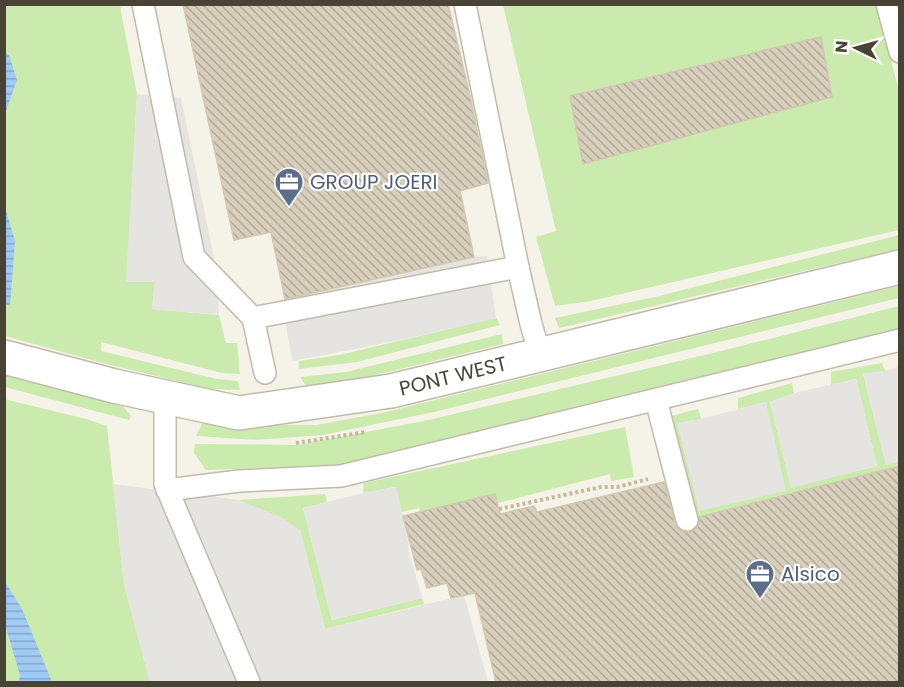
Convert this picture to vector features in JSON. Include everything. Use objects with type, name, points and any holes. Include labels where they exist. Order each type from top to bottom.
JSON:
[{"type":"street","name":"PONT WEST","points":[[4,357],[114,386],[239,412],[391,391],[900,267]]},
{"type":"lane","points":[[143,4],[194,257],[253,318],[265,373]]},
{"type":"lane","points":[[465,4],[518,267],[540,355]]},
{"type":"lane","points":[[887,4],[900,52]]},
{"type":"lane","points":[[253,318],[518,267]]},
{"type":"lane","points":[[167,490],[239,481],[341,476],[900,340]]},
{"type":"lane","points":[[165,397],[165,483],[167,490],[249,682]]},
{"type":"lane","points":[[656,400],[687,520]]},
{"type":"path","points":[[499,509],[655,478]]},
{"type":"green space","points":[[4,5],[121,5],[137,94],[127,281],[155,282],[152,309],[219,315],[226,343],[237,343],[240,374],[222,373],[101,342],[101,351],[217,379],[238,381],[240,390],[210,389],[102,363],[5,336]]},
{"type":"green space","points":[[503,5],[877,5],[899,91],[899,230],[591,301],[555,306],[536,237],[556,231]]},
{"type":"green space","points":[[899,235],[899,249],[559,328],[555,318],[655,297]]},
{"type":"green space","points":[[899,286],[899,298],[434,412],[323,435],[255,440],[196,436],[202,424],[316,425],[386,412]]},
{"type":"green space","points":[[899,306],[899,332],[807,356],[552,413],[341,465],[206,470],[194,453],[195,444],[297,445],[424,421],[717,352]]},
{"type":"green space","points":[[496,318],[500,325],[357,362],[299,369],[299,361],[339,355]]},
{"type":"green space","points":[[502,334],[503,344],[335,385],[306,386],[300,377],[346,372]]},
{"type":"green space","points":[[882,363],[885,371],[863,374],[886,465],[899,461],[899,466],[693,519],[671,416],[698,409],[701,419],[678,423],[700,510],[766,402],[738,409],[738,398],[792,383],[794,393],[770,402],[791,487],[877,466],[856,379],[831,385],[831,372]]},
{"type":"green space","points":[[4,374],[123,406],[131,416],[129,420],[5,387]]},
{"type":"green space","points":[[4,399],[107,426],[124,584],[150,682],[5,682]]},
{"type":"green space","points":[[625,427],[634,477],[611,481],[610,474],[498,503],[495,494],[420,512],[419,508],[402,512],[395,487],[363,493],[364,483]]},
{"type":"green space","points":[[325,494],[327,502],[303,508],[332,620],[422,598],[424,604],[325,629],[300,530],[239,500]]},
{"type":"shaded area","points":[[137,94],[181,98],[216,268],[219,315],[152,309],[155,282],[126,282]]},
{"type":"shaded area","points":[[487,256],[496,318],[401,340],[293,361],[287,333],[285,299]]},
{"type":"shaded area","points":[[899,367],[899,461],[886,465],[863,374]]},
{"type":"shaded area","points":[[856,379],[877,466],[791,488],[770,402],[794,393]]},
{"type":"shaded area","points":[[766,402],[786,491],[699,511],[677,423]]},
{"type":"shaded area","points":[[113,484],[239,500],[281,517],[300,530],[325,629],[464,595],[488,682],[150,682],[124,584]]},
{"type":"shaded area","points":[[396,487],[407,533],[409,553],[422,598],[332,620],[303,508]]},
{"type":"water","points":[[5,52],[9,55],[17,80],[5,114]]},
{"type":"water","points":[[5,207],[15,241],[10,306],[5,304]]},
{"type":"water","points":[[4,580],[22,609],[52,682],[19,682],[20,675],[5,625]]},
{"type":"building","points":[[183,4],[448,4],[488,183],[460,191],[474,257],[285,299],[271,232],[234,240]]},
{"type":"building","points":[[821,37],[832,97],[583,164],[570,96]]},
{"type":"building","points":[[900,466],[900,682],[496,682],[475,593],[451,598],[447,583],[427,588],[421,569],[417,570],[403,516],[495,494],[500,514],[534,506],[537,512],[664,482],[675,524],[678,529],[690,532],[699,524],[699,517]]},
{"type":"place","name":"GROUP JOERI","points":[[289,208]]},
{"type":"place","name":"Alsico","points":[[760,600]]}]
